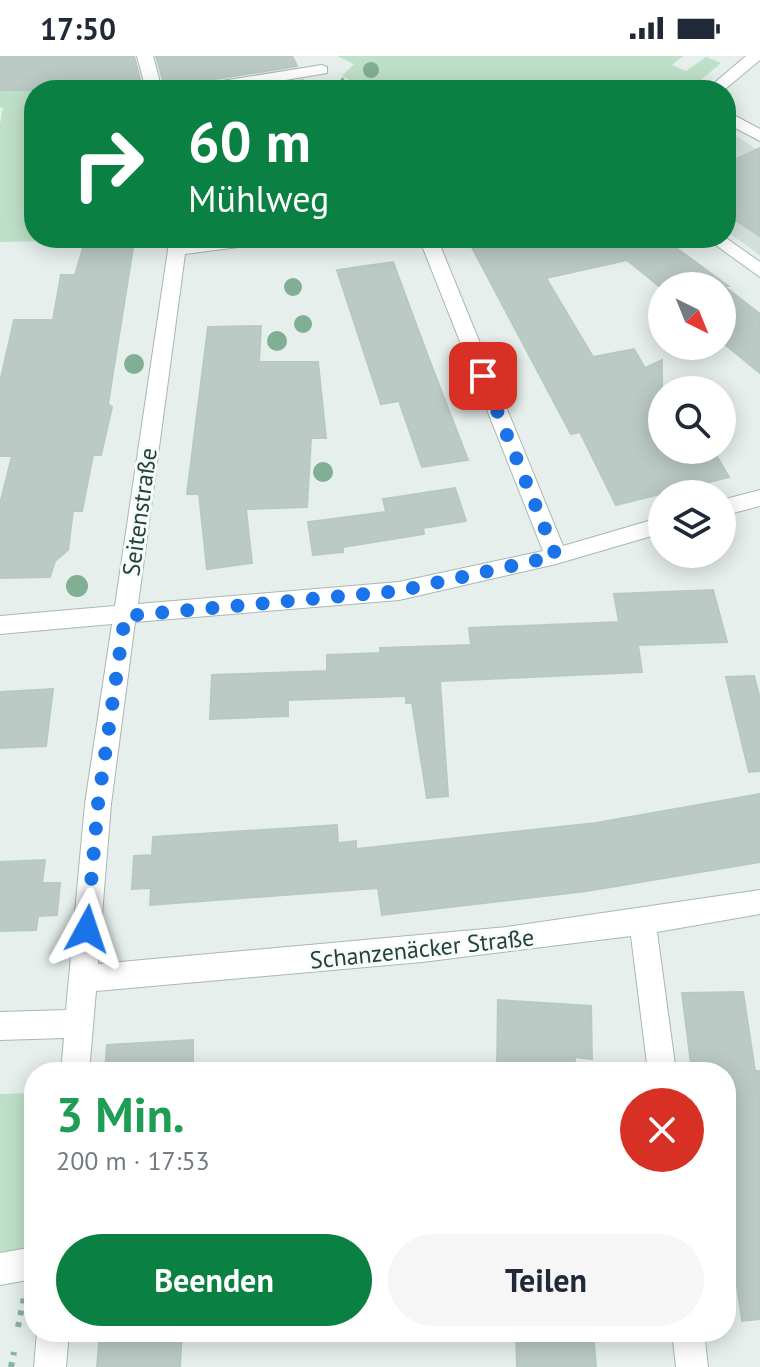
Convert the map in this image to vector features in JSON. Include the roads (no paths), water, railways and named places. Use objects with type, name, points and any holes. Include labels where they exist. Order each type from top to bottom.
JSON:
[{"type":"street","points":[[145,56],[151,80]]},
{"type":"street","points":[[726,80],[755,56]]},
{"type":"street","points":[[260,80],[322,70]]},
{"type":"street","points":[[736,122],[760,136]]},
{"type":"street","name":"Seitenstraße","points":[[76,1062],[98,804],[175,248]]},
{"type":"street","points":[[432,248],[556,556]]},
{"type":"street","points":[[729,248],[760,271]]},
{"type":"street","points":[[736,504],[760,498]]},
{"type":"street","points":[[0,625],[399,591],[556,556],[648,529]]},
{"type":"street","name":"Schanzenäcker Straße","points":[[82,979],[368,957],[643,924],[760,902]]},
{"type":"street","points":[[643,924],[661,1062]]},
{"type":"street","points":[[0,1026],[79,1024]]},
{"type":"street","points":[[50,1367],[52,1342]]},
{"type":"street","points":[[689,1342],[692,1367]]}]
